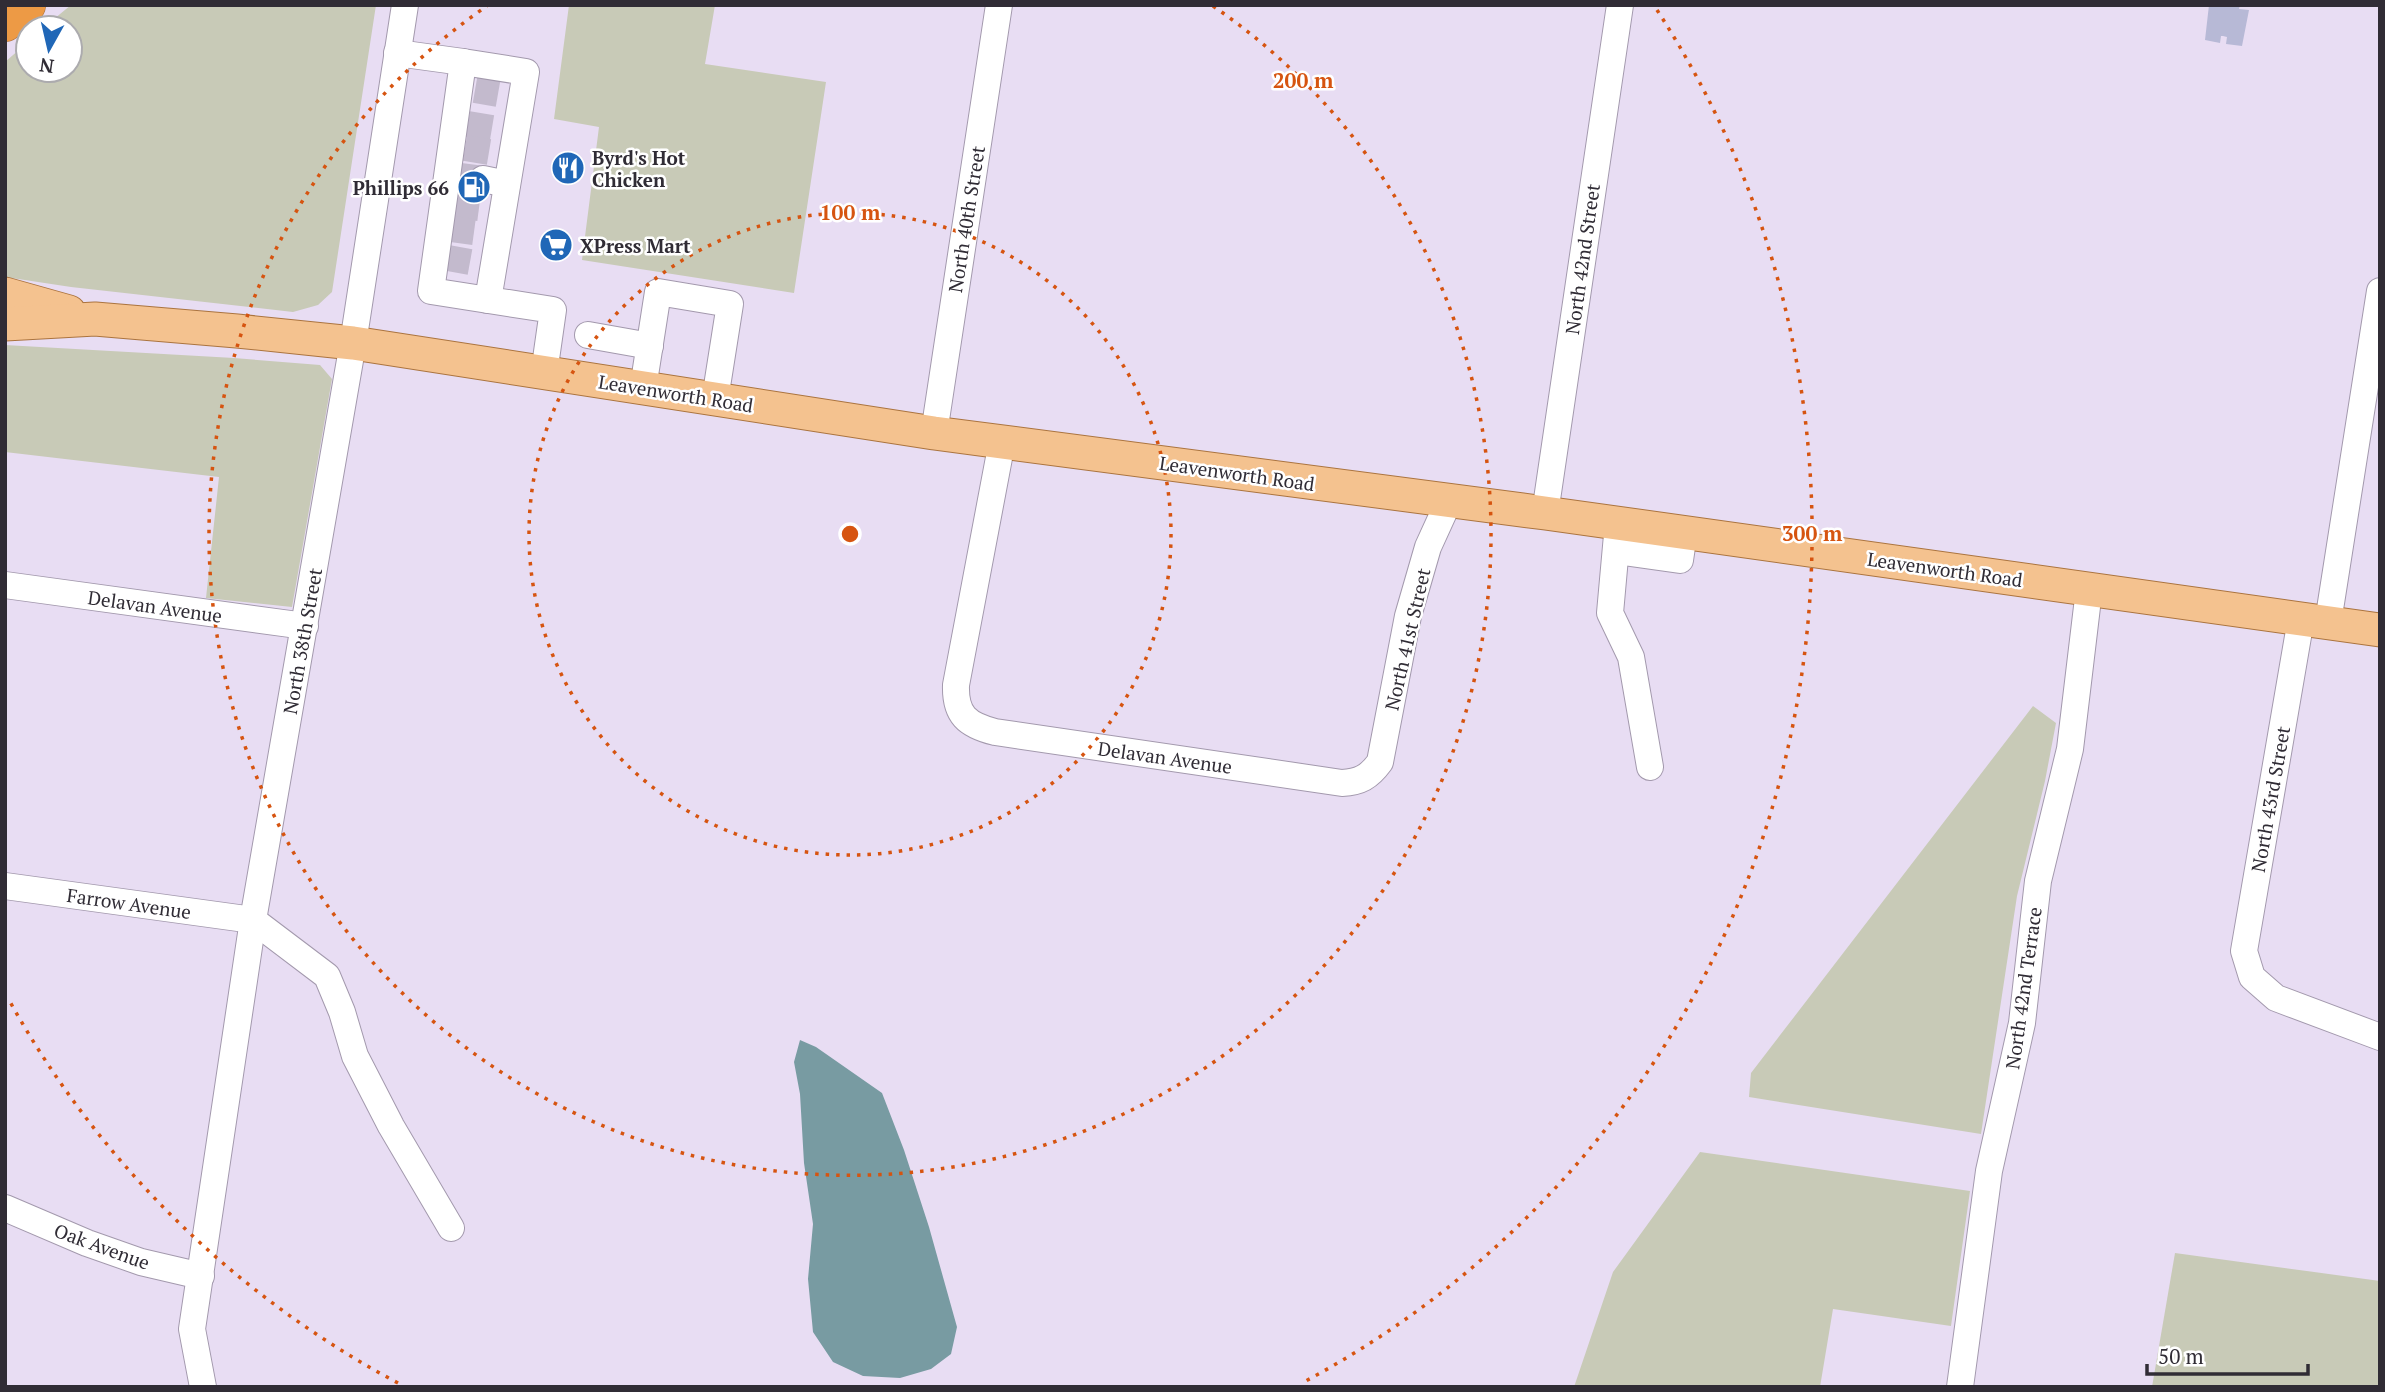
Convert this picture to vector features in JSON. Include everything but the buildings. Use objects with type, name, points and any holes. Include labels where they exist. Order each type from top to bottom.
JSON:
[{"type":"highway","points":[[5,23],[27,5]]},
{"type":"main road","name":"Leavenworth Road","points":[[5,295],[95,319]]},
{"type":"main road","name":"Leavenworth Road","points":[[5,324],[95,319],[353,343],[934,433],[1545,513],[1617,537],[1684,533],[2380,630]]},
{"type":"street","name":"North 38th Street","points":[[196,1358],[192,1329],[253,920],[353,343],[405,5]]},
{"type":"street","name":"North 40th Street","points":[[934,433],[999,5]]},
{"type":"street","name":"North 42nd Street","points":[[1545,513],[1620,5]]},
{"type":"street","points":[[397,53],[483,86]]},
{"type":"street","points":[[483,86],[481,138],[462,260],[431,291],[553,310],[544,373]]},
{"type":"street","points":[[483,86],[481,138],[462,260],[488,300]]},
{"type":"street","name":"North 43rd Street","points":[[2380,291],[2244,951],[2252,977],[2276,998],[2380,1037]]},
{"type":"street","points":[[643,388],[658,292],[730,304],[715,399]]},
{"type":"street","points":[[588,335],[650,346]]},
{"type":"street","name":"Delavan Avenue","points":[[1002,442],[956,685],[955,699],[964,717],[981,728],[995,732],[1342,783],[1358,782],[1368,776]]},
{"type":"street","name":"North 41st Street","points":[[1368,776],[1380,762],[1408,616],[1428,547],[1449,501]]},
{"type":"street","points":[[1617,537],[1610,613],[1631,657],[1650,767]]},
{"type":"street","name":"Delavan Avenue","points":[[5,585],[305,626]]},
{"type":"street","name":"North 42nd Terrace","points":[[1960,1387],[1989,1171],[2022,1023],[2038,881],[2070,749],[2089,590]]},
{"type":"street","name":"Farrow Avenue","points":[[5,886],[253,920]]},
{"type":"street","points":[[253,920],[327,976],[342,1012],[355,1056],[391,1126],[451,1228]]},
{"type":"street","name":"Oak Avenue","points":[[5,1208],[87,1243],[141,1262],[201,1276]]},
{"type":"street","points":[[188,1387],[196,1358]]},
{"type":"street","points":[[196,1358],[203,1387]]},
{"type":"shaded area","points":[[71,5],[376,5],[332,292],[318,305],[293,312],[5,277],[5,62],[14,54],[14,84],[84,84],[84,14],[60,14]]},
{"type":"shaded area","points":[[569,5],[715,5],[705,64],[826,82],[794,293],[582,260],[599,127],[554,119]]},
{"type":"shaded area","points":[[5,345],[320,365],[332,379],[292,607],[206,598],[219,477],[5,452]]},
{"type":"shaded area","points":[[2033,706],[2056,723],[2017,896],[1981,1134],[1749,1097],[1751,1073]]},
{"type":"shaded area","points":[[800,1040],[816,1047],[882,1093],[929,1227],[957,1327],[951,1354],[931,1369],[900,1378],[863,1376],[833,1362],[813,1332],[808,1279],[813,1224],[804,1163],[800,1094],[794,1062]]},
{"type":"shaded area","points":[[1700,1152],[1970,1191],[1951,1326],[1833,1309],[1820,1387],[1574,1387],[1613,1272]]},
{"type":"shaded area","points":[[2175,1253],[2380,1281],[2380,1387],[2152,1387]]},
{"type":"tunnel","points":[[475,90],[498,94]]},
{"type":"tunnel","points":[[468,124],[492,128]]},
{"type":"tunnel","points":[[465,148],[489,152]]},
{"type":"tunnel","points":[[460,176],[483,179]]},
{"type":"tunnel","points":[[456,205],[479,208]]},
{"type":"tunnel","points":[[452,229],[474,232]]},
{"type":"tunnel","points":[[448,258],[470,262]]},
{"type":"place","name":"Byrd's Hot Chicken","points":[[568,168]]},
{"type":"place","name":"Phillips 66","points":[[474,187]]},
{"type":"place","name":"XPress Mart","points":[[556,245]]}]
